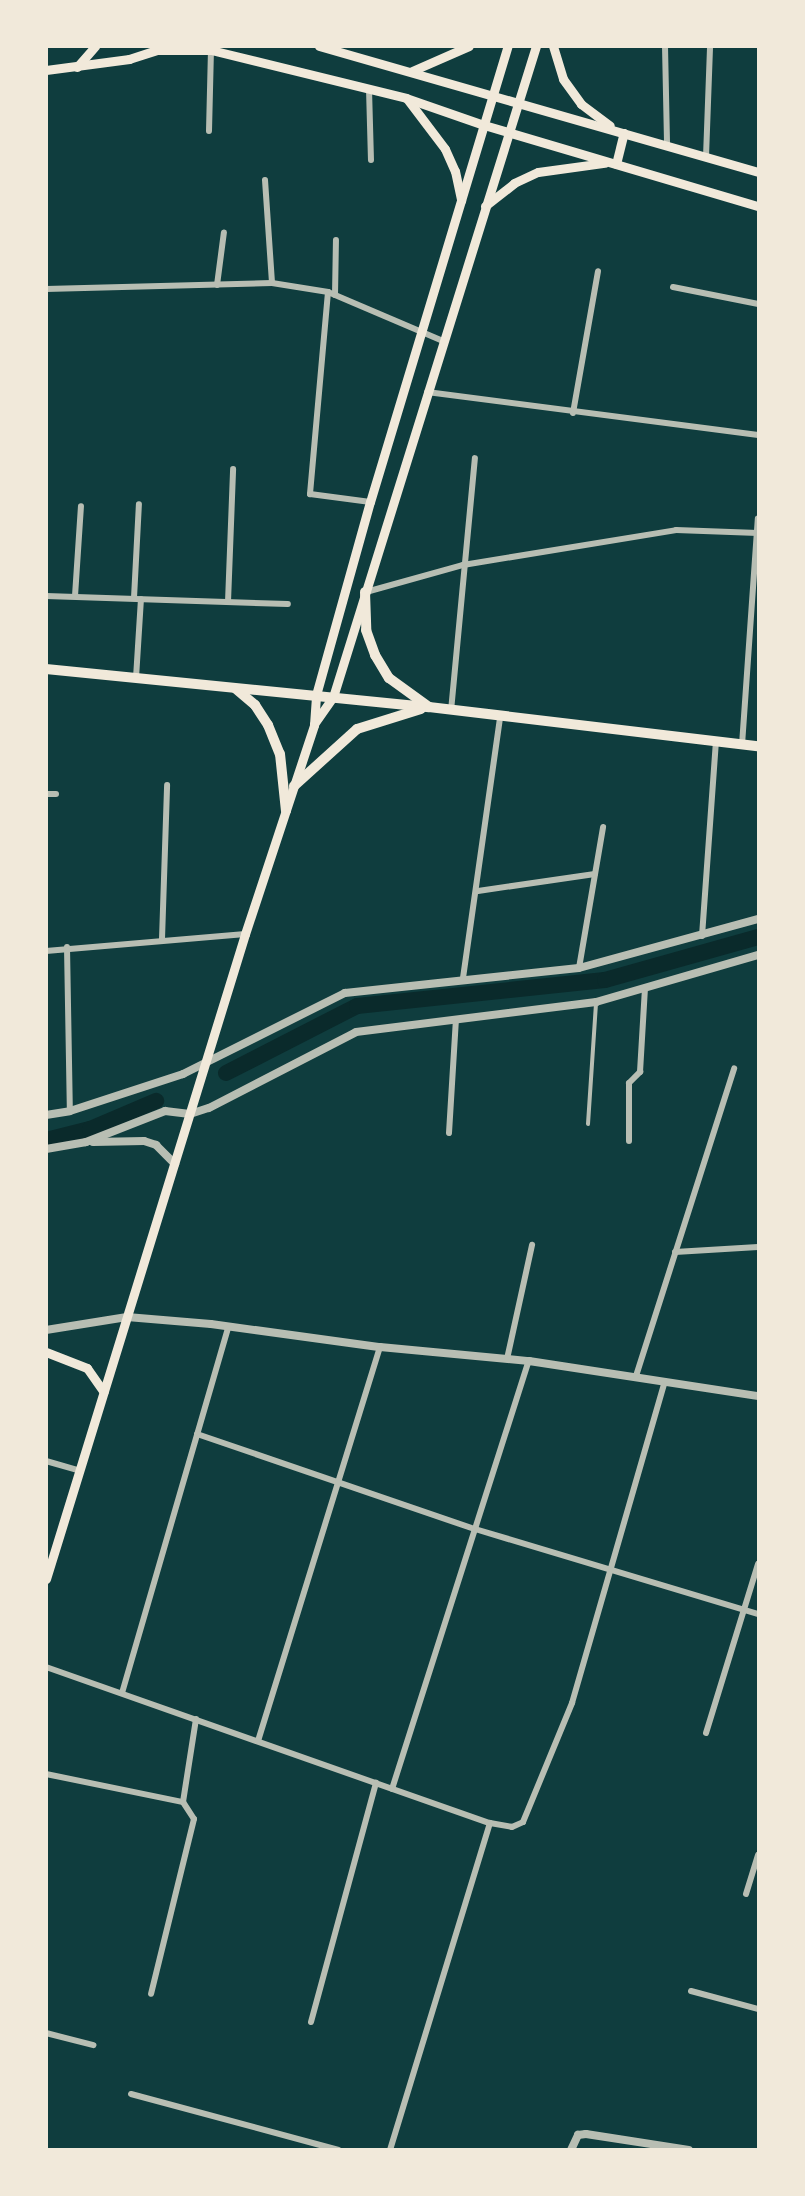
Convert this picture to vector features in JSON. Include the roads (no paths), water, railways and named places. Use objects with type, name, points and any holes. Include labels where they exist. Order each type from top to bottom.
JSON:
[{"type":"main road","points":[[77,67],[95,46]]},
{"type":"main road","points":[[319,46],[335,47],[759,172]]},
{"type":"main road","points":[[412,71],[470,46]]},
{"type":"main road","points":[[46,1579],[245,934],[314,724],[316,695],[370,502],[508,46]]},
{"type":"main road","points":[[314,724],[333,697],[536,46]]},
{"type":"main road","points":[[552,46],[563,79],[581,104],[614,130]]},
{"type":"main road","points":[[46,70],[77,67],[156,51],[211,50],[406,98],[484,125],[759,206]]},
{"type":"main road","points":[[406,98],[445,149],[455,171],[461,201]]},
{"type":"main road","points":[[613,163],[624,133]]},
{"type":"main road","points":[[485,206],[514,183],[537,172],[613,163]]},
{"type":"main road","points":[[365,592],[366,630],[375,655],[389,678],[429,707]]},
{"type":"main road","points":[[46,669],[429,707],[759,746]]},
{"type":"main road","points":[[236,688],[255,705],[268,725],[280,754],[286,812]]},
{"type":"main road","points":[[294,786],[357,729],[387,717],[429,707]]},
{"type":"main road","points":[[46,1352],[87,1368],[104,1392]]},
{"type":"street","points":[[665,46],[668,146]]},
{"type":"street","points":[[706,157],[710,46]]},
{"type":"street","points":[[209,130],[211,50]]},
{"type":"street","points":[[369,89],[371,160]]},
{"type":"street","points":[[265,180],[272,283]]},
{"type":"street","points":[[218,285],[224,232]]},
{"type":"street","points":[[335,295],[336,240]]},
{"type":"street","points":[[573,413],[598,271]]},
{"type":"street","points":[[46,289],[272,283],[328,292],[443,341]]},
{"type":"street","points":[[673,287],[759,304]]},
{"type":"street","points":[[328,292],[310,494],[370,502]]},
{"type":"street","points":[[427,392],[573,413],[759,435]]},
{"type":"street","points":[[451,711],[463,565],[476,458]]},
{"type":"street","points":[[228,602],[233,469]]},
{"type":"street","points":[[136,678],[139,504]]},
{"type":"street","points":[[75,596],[81,506]]},
{"type":"street","points":[[742,745],[759,519]]},
{"type":"street","points":[[365,592],[463,565],[676,530],[758,533]]},
{"type":"street","points":[[46,596],[288,604]]},
{"type":"street","points":[[463,978],[500,717]]},
{"type":"street","points":[[702,936],[716,742]]},
{"type":"street","points":[[162,939],[167,785]]},
{"type":"street","points":[[46,794],[56,794]]},
{"type":"street","points":[[579,968],[603,827]]},
{"type":"street","points":[[477,891],[595,874]]},
{"type":"street","points":[[46,1115],[70,1112],[205,1064],[345,993],[463,978],[579,968],[759,919]]},
{"type":"street","points":[[46,951],[67,947],[245,934]]},
{"type":"street","points":[[67,947],[70,1112]]},
{"type":"street","points":[[86,1142],[165,1111],[190,1114],[209,1108],[356,1032],[596,1002],[759,955]]},
{"type":"street","points":[[629,1142],[629,1083],[640,1072],[645,988]]},
{"type":"street","points":[[449,1133],[456,1020]]},
{"type":"street","points":[[636,1376],[734,1068]]},
{"type":"street","points":[[46,1149],[86,1142],[144,1141],[156,1145],[175,1164]]},
{"type":"street","points":[[507,1359],[532,1245]]},
{"type":"street","points":[[675,1252],[759,1247]]},
{"type":"street","points":[[46,1330],[127,1317],[228,1327],[380,1347],[529,1361],[759,1396]]},
{"type":"street","points":[[122,1693],[228,1327]]},
{"type":"street","points":[[258,1741],[380,1347]]},
{"type":"street","points":[[392,1789],[529,1361]]},
{"type":"street","points":[[46,1667],[490,1823],[512,1827],[523,1822],[572,1703],[665,1381]]},
{"type":"street","points":[[197,1434],[337,1484],[475,1529],[759,1614]]},
{"type":"street","points":[[46,1461],[80,1471]]},
{"type":"street","points":[[706,1733],[759,1564]]},
{"type":"street","points":[[151,1994],[194,1819],[183,1802],[196,1719]]},
{"type":"street","points":[[46,1774],[183,1802]]},
{"type":"street","points":[[311,2022],[376,1783]]},
{"type":"street","points":[[390,2150],[490,1823]]},
{"type":"street","points":[[746,1894],[759,1855]]},
{"type":"street","points":[[690,1991],[759,2009]]},
{"type":"street","points":[[46,2033],[93,2045]]},
{"type":"street","points":[[131,2094],[339,2150]]},
{"type":"street","points":[[571,2150],[578,2135],[585,2134],[689,2150]]},
{"type":"lane","points":[[588,1124],[596,1002]]},
{"type":"waterway","points":[[226,1073],[357,1006],[605,980],[758,937]]},
{"type":"waterway","points":[[46,1140],[90,1129],[156,1101]]}]
